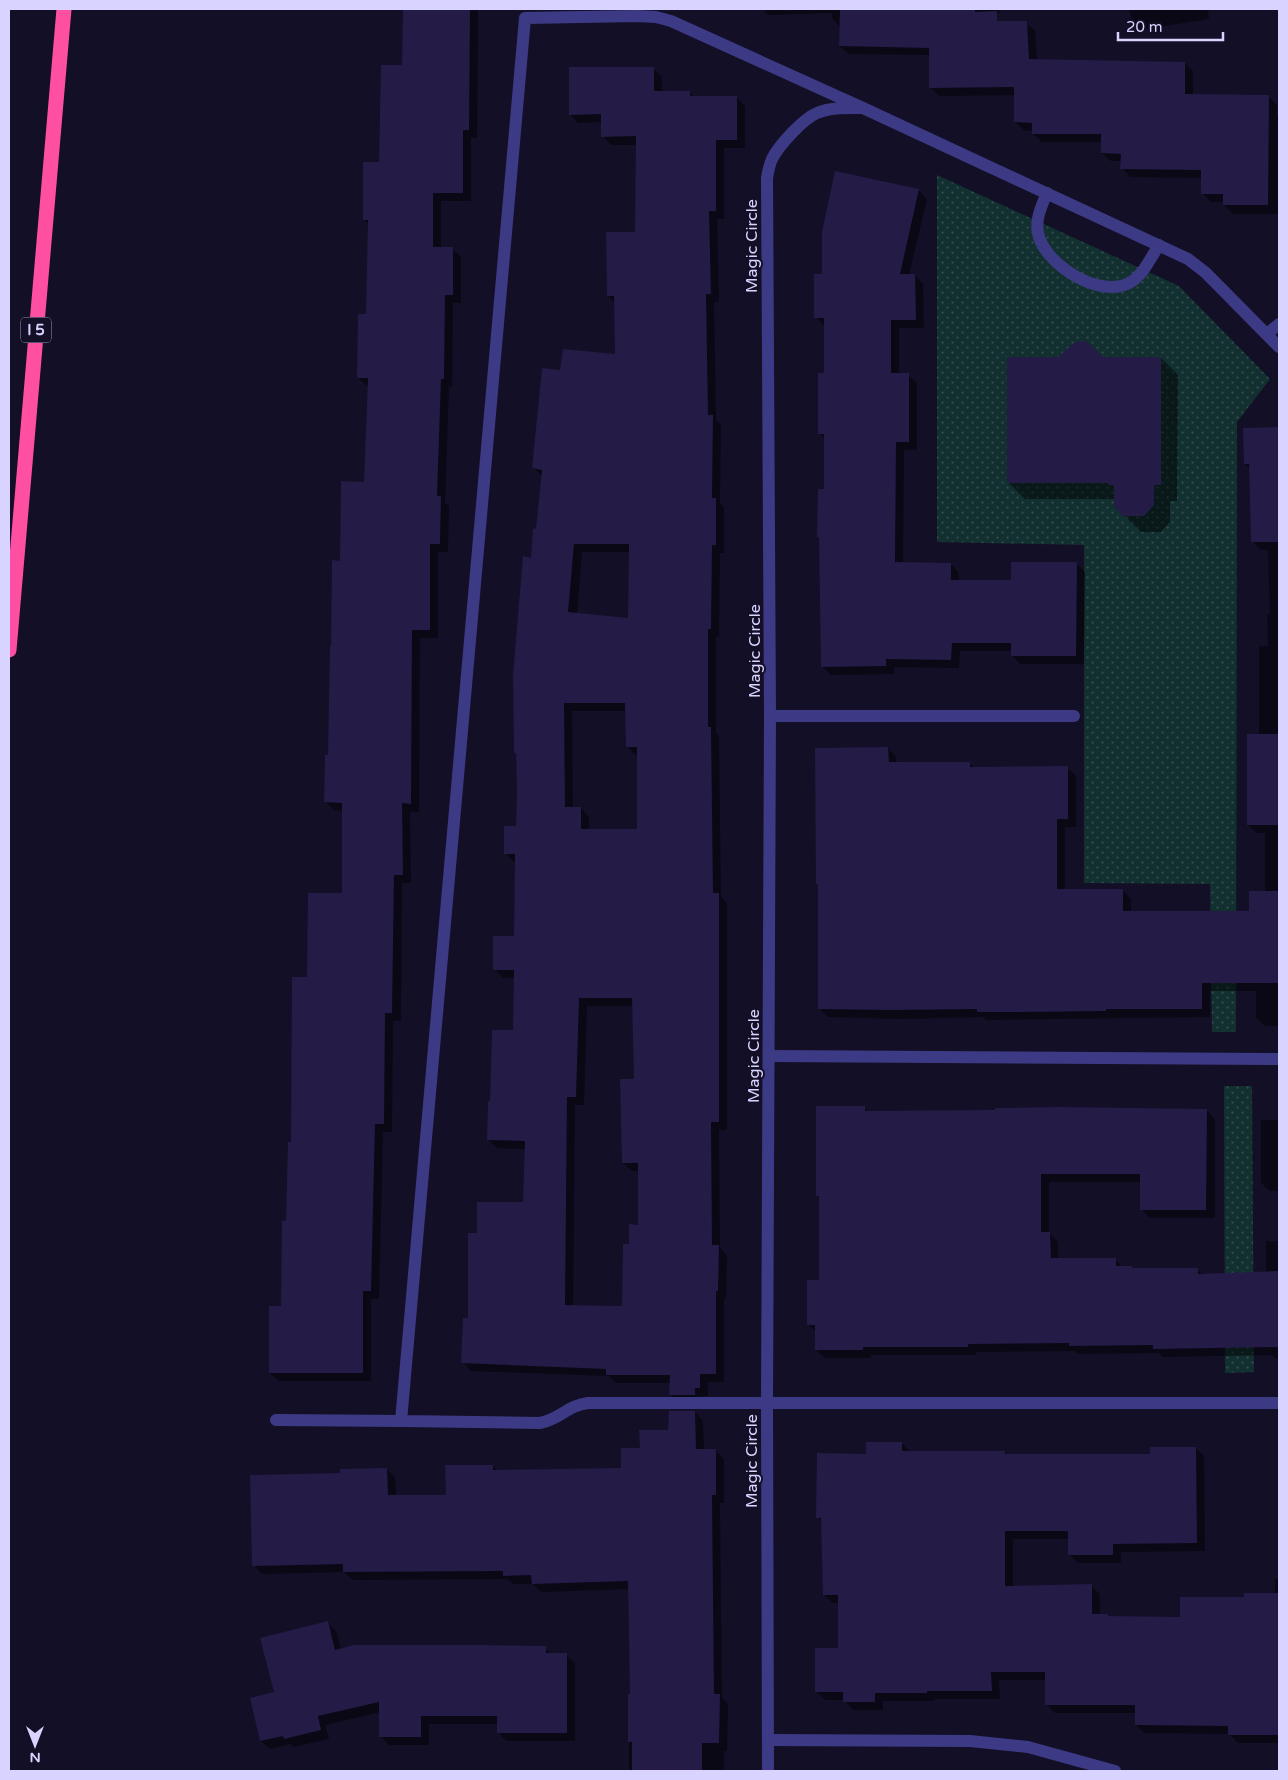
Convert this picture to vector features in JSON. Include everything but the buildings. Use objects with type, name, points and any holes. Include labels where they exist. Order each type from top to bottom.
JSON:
[{"type":"highway","name":"I 5","points":[[9,650],[64,9]]},
{"type":"street","points":[[401,1421],[525,14],[638,16],[664,19],[687,27],[863,108]]},
{"type":"street","name":"Magic Circle","points":[[768,1771],[767,1404],[770,716],[767,178],[773,158],[799,126],[818,112],[863,108],[1188,259],[1202,270],[1279,347]]},
{"type":"street","points":[[1047,193],[1038,215],[1037,226],[1038,235],[1043,246],[1063,268],[1089,283],[1104,287],[1130,283],[1146,266],[1159,244]]},
{"type":"street","points":[[1267,334],[1279,324]]},
{"type":"street","points":[[770,716],[1074,716]]},
{"type":"street","points":[[769,1056],[1279,1059]]},
{"type":"street","points":[[276,1420],[540,1423],[550,1421],[576,1404],[588,1403],[1279,1403]]},
{"type":"street","points":[[768,1740],[998,1743],[1028,1747],[1115,1771]]},
{"type":"green space","points":[[937,175],[1179,286],[1270,379],[1237,422],[1236,1032],[1212,1032],[1210,884],[1084,883],[1084,545],[937,542]]},
{"type":"green space","points":[[1224,1086],[1252,1086],[1254,1372],[1225,1373]]}]
